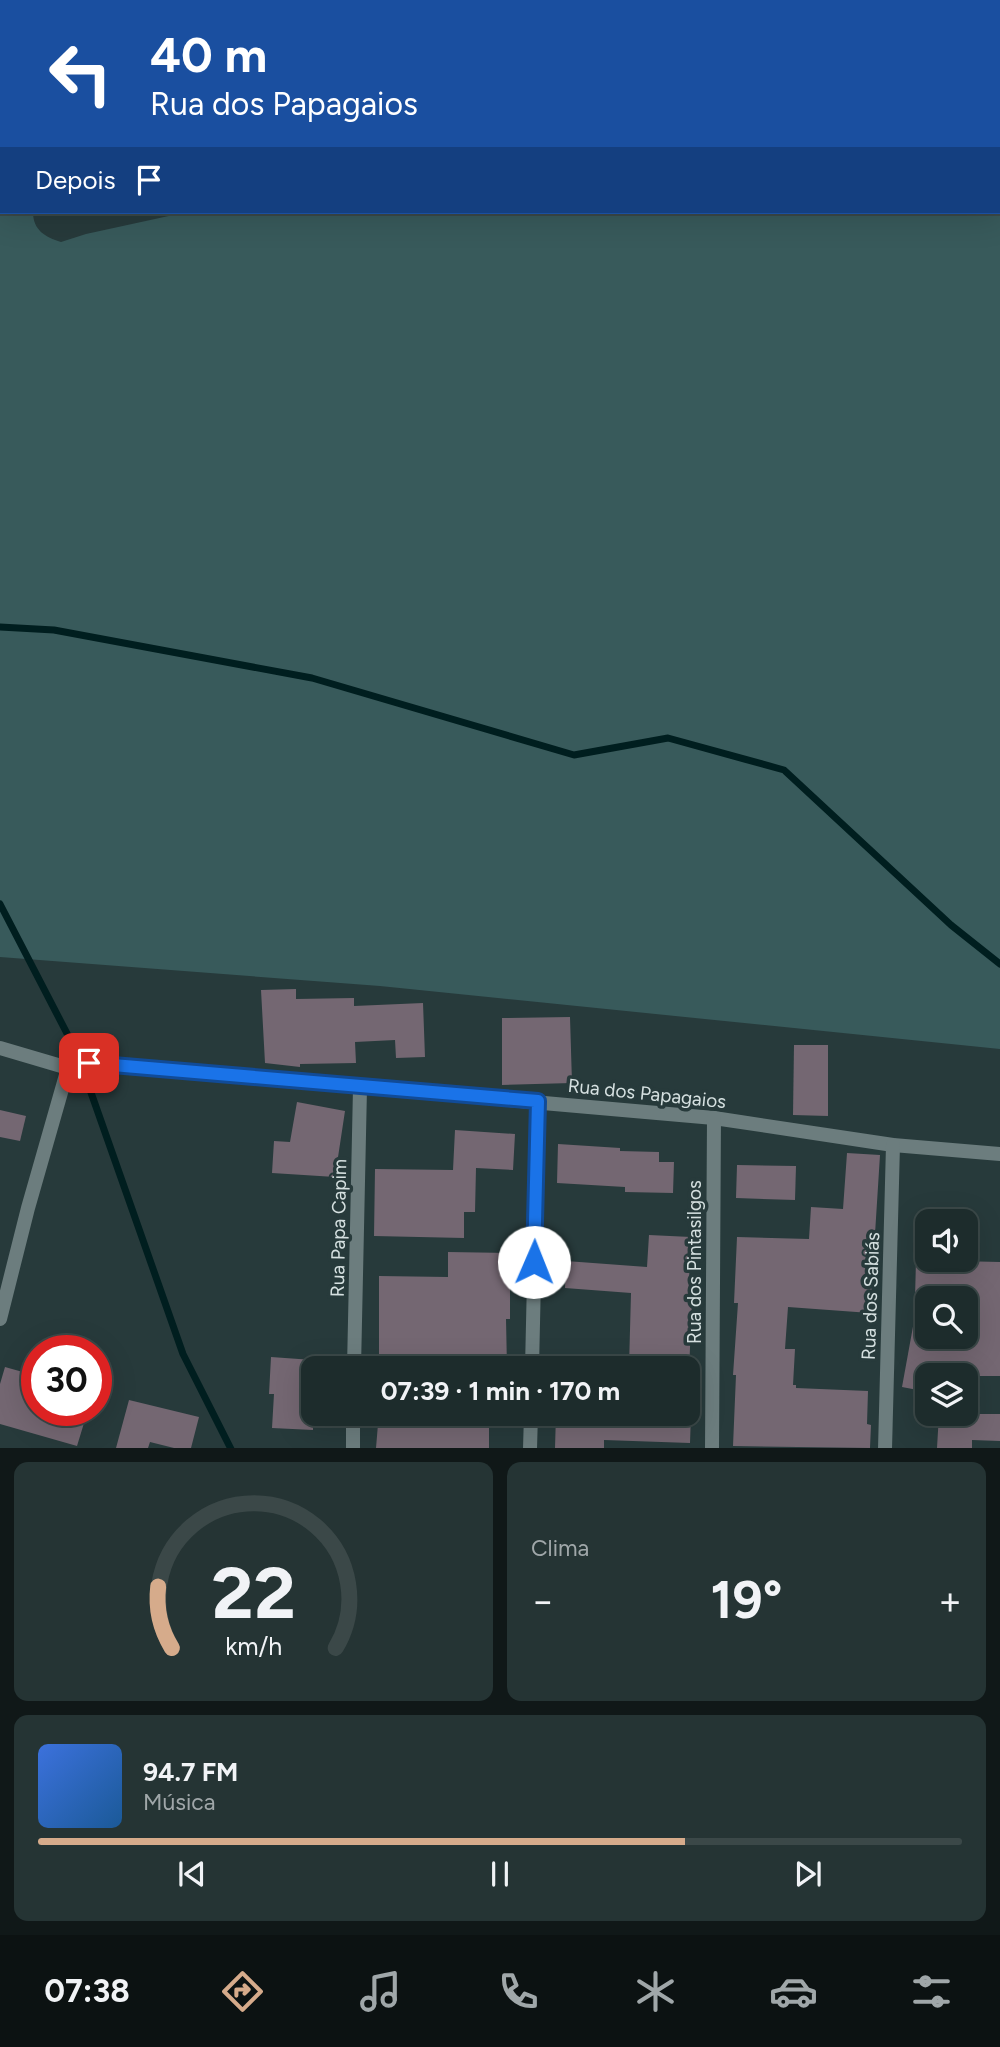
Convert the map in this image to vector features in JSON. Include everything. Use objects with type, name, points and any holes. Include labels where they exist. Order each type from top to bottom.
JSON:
[{"type":"street","name":"Rua dos Papagaios","points":[[0,1048],[68,1068],[89,1063],[538,1101],[714,1118],[893,1145],[1000,1154]]},
{"type":"street","points":[[0,1319],[68,1068]]},
{"type":"street","name":"Rua Papa Capim","points":[[354,1356],[360,1088]]},
{"type":"street","points":[[532,1356],[538,1101]]},
{"type":"street","name":"Rua dos Pintasilgos","points":[[712,1448],[714,1118]]},
{"type":"street","name":"Rua dos Sabiás","points":[[885,1448],[893,1145]]},
{"type":"street","points":[[353,1448],[354,1426]]},
{"type":"street","points":[[530,1448],[531,1426]]},
{"type":"shaded area","points":[[0,214],[33,214],[35,224],[41,232],[61,242],[178,214],[1000,214],[1000,1049],[380,986],[0,957]]},
{"type":"building","points":[[296,989],[296,999],[354,998],[354,1006],[423,1003],[425,1057],[396,1058],[395,1040],[355,1042],[356,1063],[300,1064],[300,1067],[265,1063],[261,990]]},
{"type":"building","points":[[570,1017],[572,1083],[502,1085],[502,1018]]},
{"type":"building","points":[[794,1045],[828,1045],[828,1116],[793,1115]]},
{"type":"building","points":[[297,1102],[345,1111],[335,1177],[272,1173],[274,1141],[290,1142]]},
{"type":"building","points":[[0,1110],[26,1116],[20,1141],[0,1137]]},
{"type":"building","points":[[455,1130],[515,1134],[513,1170],[476,1168],[475,1212],[464,1212],[464,1238],[374,1236],[375,1169],[453,1170]]},
{"type":"building","points":[[558,1144],[659,1152],[659,1162],[674,1162],[673,1193],[625,1192],[625,1187],[557,1183]]},
{"type":"building","points":[[847,1153],[880,1155],[870,1313],[788,1307],[785,1349],[795,1349],[793,1385],[796,1385],[796,1388],[868,1391],[867,1424],[871,1425],[870,1448],[733,1446],[736,1375],[733,1375],[738,1303],[734,1303],[737,1237],[809,1239],[811,1207],[843,1209]]},
{"type":"building","points":[[737,1165],[796,1166],[795,1200],[736,1198]]},
{"type":"building","points":[[649,1235],[691,1237],[688,1301],[692,1301],[690,1356],[629,1356],[631,1293],[565,1288],[566,1261],[647,1267]]},
{"type":"building","points":[[448,1252],[510,1253],[507,1356],[379,1356],[379,1276],[448,1277]]},
{"type":"building","points":[[978,1261],[1000,1262],[1000,1376],[978,1376],[978,1363],[915,1363],[915,1390],[902,1387],[915,1316],[915,1349],[978,1349],[978,1286],[915,1286],[916,1272],[978,1272]]},
{"type":"building","points":[[271,1357],[301,1359],[301,1426],[313,1426],[313,1430],[272,1428],[274,1394],[269,1394]]},
{"type":"building","points":[[5,1367],[21,1372],[21,1426],[83,1426],[77,1446],[0,1424],[0,1384]]},
{"type":"building","points":[[129,1400],[199,1417],[191,1448],[174,1448],[150,1442],[148,1448],[116,1448]]},
{"type":"building","points":[[978,1414],[1000,1414],[1000,1441],[972,1440],[972,1448],[937,1448],[938,1426],[978,1426]]},
{"type":"building","points":[[378,1426],[489,1428],[489,1448],[376,1448]]},
{"type":"building","points":[[556,1426],[691,1426],[690,1443],[604,1440],[604,1448],[555,1448]]},
{"type":"waterway","points":[[0,627],[54,630],[312,678],[574,755],[668,738],[784,770],[951,925],[1000,964]]},
{"type":"waterway","points":[[0,904],[74,1047]]},
{"type":"waterway","points":[[88,1084],[183,1354],[230,1448]]},
{"type":"route","points":[[89,1063],[538,1101],[534,1262]]}]
